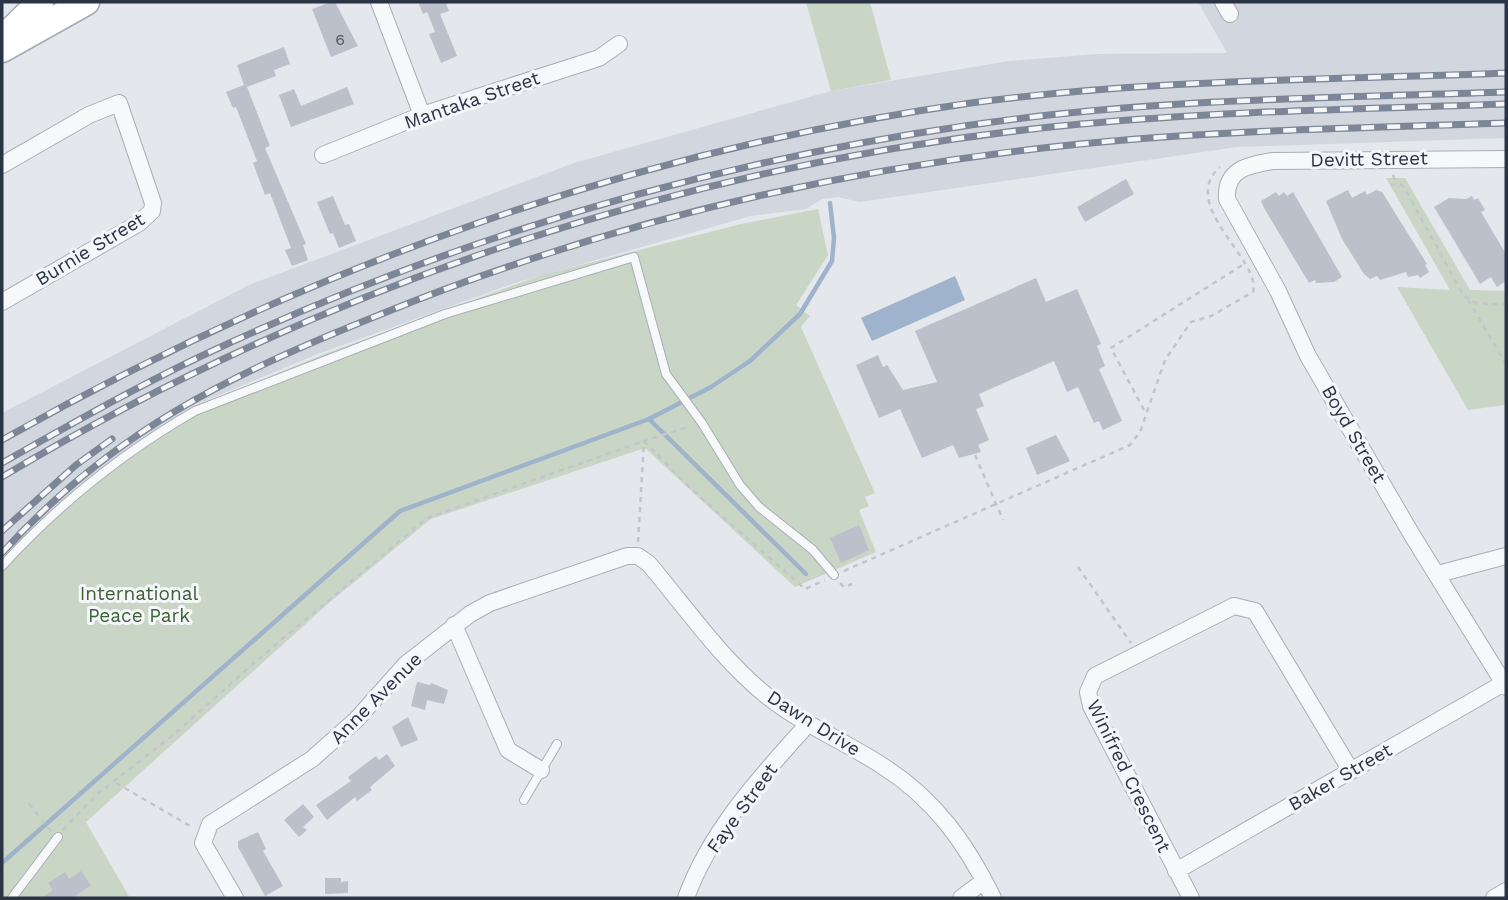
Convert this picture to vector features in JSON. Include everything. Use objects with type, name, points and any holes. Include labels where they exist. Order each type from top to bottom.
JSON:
[{"type":"main road","points":[[2,18],[18,2]]},
{"type":"main road","points":[[2,39],[40,2]]},
{"type":"main road","points":[[2,49],[86,2]]},
{"type":"street","points":[[379,2],[422,115]]},
{"type":"street","name":"Mantaka Street","points":[[323,155],[422,115],[599,58],[619,44]]},
{"type":"street","name":"Burnie Street","points":[[2,165],[89,115],[119,103],[149,188],[152,211],[129,230],[2,302]]},
{"type":"street","name":"Devitt Street","points":[[1235,173],[1245,166],[1273,161],[1506,159]]},
{"type":"street","name":"Boyd Street","points":[[1235,173],[1226,189],[1227,200],[1278,291],[1308,356],[1505,685]]},
{"type":"street","name":"Anne Avenue","points":[[205,834],[218,817],[294,772],[327,747],[356,720],[406,664],[454,625],[490,603],[632,556]]},
{"type":"street","name":"Dawn Drive","points":[[632,556],[649,564],[727,660],[767,696],[808,724],[881,765],[927,798],[949,822],[993,898]]},
{"type":"street","points":[[1438,574],[1506,556]]},
{"type":"street","name":"Winifred Crescent","points":[[1191,898],[1091,706],[1088,692],[1096,676],[1234,606],[1255,611],[1351,771]]},
{"type":"street","points":[[454,625],[508,750],[541,770]]},
{"type":"street","name":"Baker Street","points":[[1176,871],[1505,685]]},
{"type":"street","name":"Faye Street","points":[[686,898],[709,850],[745,797],[808,724]]},
{"type":"street","points":[[205,834],[206,850],[234,898]]},
{"type":"street","points":[[961,898],[984,881]]},
{"type":"street","points":[[1494,898],[1506,891]]},
{"type":"lane","points":[[2,566],[70,500],[159,432],[195,411],[444,314],[634,257],[666,374],[690,405],[746,492],[759,507],[813,550],[834,575]]},
{"type":"lane","points":[[524,800],[557,744]]},
{"type":"lane","points":[[12,898],[55,834]]},
{"type":"path","points":[[1390,158],[1395,180],[1392,186],[1399,183],[1404,187],[1506,364]]},
{"type":"path","points":[[645,441],[690,488],[805,589],[1130,446],[1140,432],[1165,360],[1191,322],[1211,316],[1253,292],[1252,279],[1244,264],[1111,348],[1146,412]]},
{"type":"path","points":[[1468,300],[1506,306]]},
{"type":"path","points":[[46,837],[55,834],[96,794],[115,782],[427,518],[702,423]]},
{"type":"path","points":[[632,556],[645,441]]},
{"type":"path","points":[[975,455],[1003,520]]},
{"type":"path","points":[[1078,567],[1139,654]]},
{"type":"path","points":[[115,782],[205,834]]},
{"type":"path","points":[[29,804],[55,834]]},
{"type":"shaded area","points":[[1198,2],[1506,2],[1506,138],[1237,147],[860,202],[838,197],[822,199],[806,209],[751,216],[515,283],[318,354],[195,405],[110,462],[37,524],[2,561],[2,413],[249,285],[574,163],[831,91],[1009,61],[1096,54],[1227,53]]},
{"type":"green space","points":[[806,2],[870,2],[891,80],[831,91]]},
{"type":"green space","points":[[1386,178],[1405,178],[1470,290],[1506,291],[1506,405],[1468,410],[1397,287],[1450,290]]},
{"type":"green space","name":"International Peace Park","points":[[818,209],[828,255],[796,305],[810,316],[801,327],[875,493],[865,497],[869,506],[859,510],[876,552],[795,587],[645,448],[431,519],[330,602],[86,822],[130,898],[2,898],[2,563],[161,428],[195,407],[327,353],[542,275],[741,224]]},
{"type":"water","points":[[955,276],[965,300],[872,341],[861,318]]},
{"type":"building","points":[[335,2],[358,46],[331,57],[312,9]]},
{"type":"building","points":[[418,2],[451,2],[446,4],[449,11],[440,14],[457,56],[441,63],[429,34],[435,32],[427,12],[423,14]]},
{"type":"building","points":[[284,47],[290,64],[274,70],[276,76],[247,87],[270,146],[265,148],[306,244],[303,245],[308,260],[292,266],[285,250],[291,248],[270,193],[265,195],[253,163],[257,161],[236,107],[233,108],[226,92],[244,85],[237,65]]},
{"type":"building","points":[[347,87],[354,104],[291,127],[279,95],[294,89],[301,106]]},
{"type":"building","points":[[1126,179],[1134,194],[1085,222],[1077,207]]},
{"type":"building","points":[[1348,190],[1352,198],[1365,191],[1367,195],[1376,190],[1382,192],[1427,264],[1425,265],[1429,272],[1420,278],[1418,275],[1408,277],[1406,272],[1380,280],[1377,276],[1370,279],[1364,274],[1342,239],[1326,201]]},
{"type":"building","points":[[1276,192],[1279,196],[1284,192],[1287,196],[1293,192],[1342,277],[1334,282],[1316,283],[1315,280],[1309,283],[1261,201]]},
{"type":"building","points":[[333,196],[345,225],[349,224],[356,241],[339,248],[317,202]]},
{"type":"building","points":[[1472,196],[1474,200],[1478,198],[1485,210],[1481,212],[1506,254],[1506,281],[1497,287],[1491,277],[1480,284],[1434,207],[1449,198],[1466,199]]},
{"type":"building","points":[[1036,278],[1046,302],[1077,289],[1101,344],[1097,346],[1105,366],[1099,369],[1122,421],[1103,430],[1099,421],[1094,423],[1078,387],[1067,392],[1054,361],[979,394],[984,406],[976,409],[989,440],[978,445],[981,452],[959,458],[953,445],[922,458],[900,409],[879,418],[856,365],[878,355],[883,367],[887,365],[903,390],[937,382],[915,331]]},
{"type":"building","points":[[1056,435],[1070,461],[1037,475],[1026,448]]},
{"type":"building","points":[[859,525],[869,550],[841,563],[830,538]]},
{"type":"building","points":[[417,682],[431,683],[448,690],[444,704],[427,700],[425,710],[411,706]]},
{"type":"building","points":[[408,717],[418,740],[401,747],[392,727]]},
{"type":"building","points":[[387,754],[395,766],[370,787],[372,790],[357,801],[355,797],[327,820],[316,805],[351,781],[348,777],[376,756],[379,760]]},
{"type":"building","points":[[303,804],[314,817],[303,827],[307,830],[299,837],[284,820]]},
{"type":"building","points":[[258,832],[266,849],[263,851],[283,886],[265,896],[238,847],[238,841]]},
{"type":"building","points":[[81,871],[91,885],[72,898],[41,898],[53,890],[48,883],[65,872],[69,879]]},
{"type":"building","points":[[325,878],[348,881],[348,893],[325,894]]},
{"type":"waterway","points":[[2,863],[400,511],[649,419],[711,387],[750,361],[800,314],[832,261],[834,238],[830,203]]},
{"type":"waterway","points":[[649,419],[806,574]]},
{"type":"railway","points":[[2,440],[116,379],[232,322],[350,271],[470,226],[593,186],[717,152],[843,124],[1038,95],[1171,85],[1506,73]]},
{"type":"railway","points":[[2,463],[168,372],[315,306],[497,237],[684,182],[875,141],[1038,116],[1238,101],[1506,92]]},
{"type":"railway","points":[[2,477],[126,407],[255,344],[387,289],[522,240],[659,200],[798,166],[939,141],[1081,124],[1240,113],[1506,104]]},
{"type":"railway","points":[[2,553],[44,510],[87,473],[131,440],[223,385],[272,360],[379,315],[549,253],[636,227],[724,204],[901,168],[1080,144],[1293,130],[1506,123]]},
{"type":"railway","points":[[2,531],[76,465],[112,439]]}]
